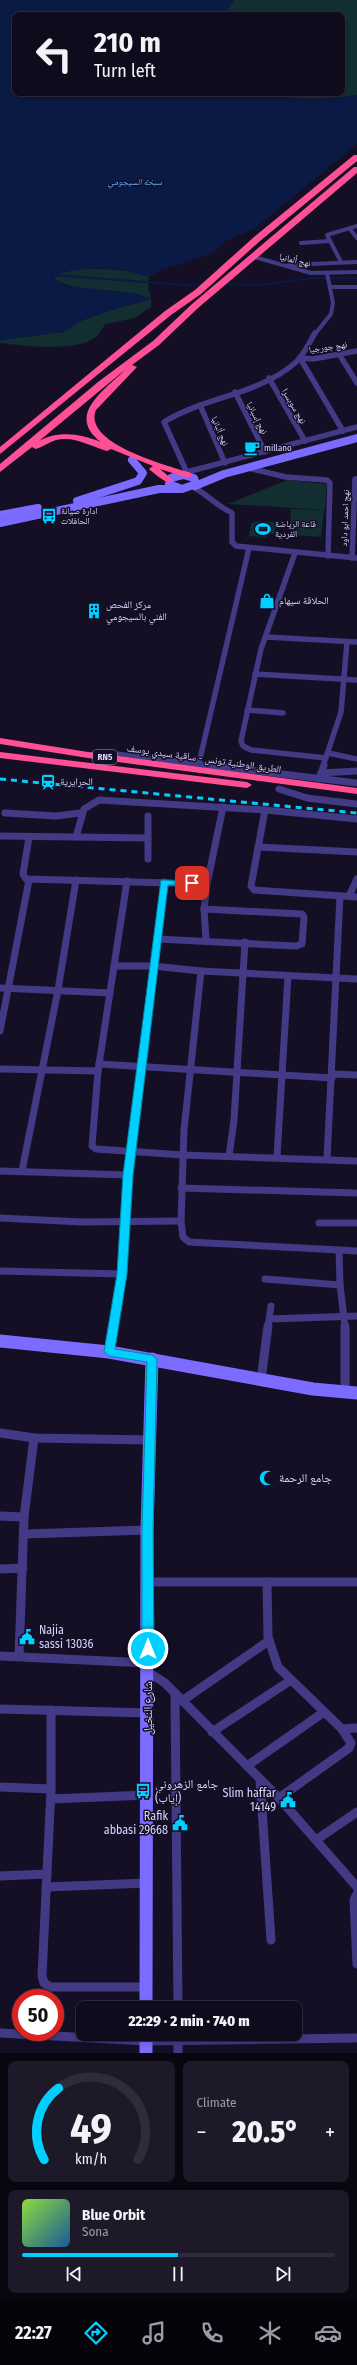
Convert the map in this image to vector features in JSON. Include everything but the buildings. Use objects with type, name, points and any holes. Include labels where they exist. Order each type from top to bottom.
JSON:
[{"type":"highway","points":[[0,451],[168,313],[204,286],[357,157]]},
{"type":"highway","points":[[0,469],[107,379],[156,343],[216,288],[357,169]]},
{"type":"highway","points":[[156,343],[148,353],[95,405],[89,420],[92,428],[99,436],[112,446],[188,473]]},
{"type":"highway","points":[[0,469],[42,442],[62,436],[86,439],[162,473],[169,480]]},
{"type":"highway","name":"الطريق الوطنية تونس - ساقية سيدي يوسف","points":[[0,741],[357,798]]},
{"type":"highway","name":"الطريق الوطنية تونس - ساقية سيدي يوسف","points":[[0,756],[281,785],[357,791]]},
{"type":"main road","points":[[0,523],[159,489],[179,489],[194,486],[224,474],[357,438]]},
{"type":"main road","points":[[77,500],[138,482],[141,479],[142,470],[132,460]]},
{"type":"main road","points":[[0,515],[156,485],[179,475],[188,473],[224,474]]},
{"type":"main road","points":[[188,473],[196,480],[194,486]]},
{"type":"main road","points":[[169,480],[171,486],[179,489]]},
{"type":"main road","points":[[0,1341],[109,1352],[261,1380],[345,1393],[357,1393]]},
{"type":"main road","name":"شارع النخيل","points":[[146,2001],[148,1713],[147,1530],[152,1359]]},
{"type":"street","points":[[341,262],[327,235],[350,230],[357,226]]},
{"type":"street","points":[[350,230],[357,238]]},
{"type":"street","points":[[301,242],[329,241]]},
{"type":"street","name":"نهج ألمانيا","points":[[254,257],[278,265],[311,273],[328,275],[357,272]]},
{"type":"street","points":[[278,265],[357,262]]},
{"type":"street","points":[[328,275],[333,303],[331,314],[324,319],[300,358],[288,369],[168,418],[164,424],[188,473],[357,427]]},
{"type":"street","points":[[330,286],[357,287]]},
{"type":"street","name":"نهج جورجيا","points":[[300,358],[357,351]]},
{"type":"street","points":[[339,354],[357,383]]},
{"type":"street","points":[[300,358],[343,431]]},
{"type":"street","name":"نهج سويسرا","points":[[269,378],[305,441]]},
{"type":"street","name":"نهج إسبانيا","points":[[234,392],[265,452]]},
{"type":"street","name":"نهج ألبانيا","points":[[200,405],[225,463]]},
{"type":"street","points":[[248,468],[294,478],[328,480],[330,483],[328,556]]},
{"type":"street","name":"نهج احمد ابو داود","points":[[355,558],[356,480]]},
{"type":"street","points":[[194,486],[206,494],[218,507],[232,513],[232,542],[239,547],[355,558]]},
{"type":"street","points":[[199,763],[249,548]]},
{"type":"street","points":[[295,553],[266,636],[255,674],[241,741],[247,748],[357,759]]},
{"type":"street","points":[[266,636],[357,642]]},
{"type":"street","points":[[320,776],[341,712],[348,642]]},
{"type":"street","points":[[255,674],[357,680]]},
{"type":"street","points":[[247,710],[283,713]]},
{"type":"street","points":[[88,755],[107,753],[320,776],[357,783]]},
{"type":"street","points":[[320,776],[357,771]]},
{"type":"street","points":[[281,785],[318,782],[357,786]]},
{"type":"street","points":[[281,785],[307,798],[357,804]]},
{"type":"street","points":[[76,836],[80,813],[86,805],[99,800],[265,810],[357,819]]},
{"type":"street","points":[[206,940],[204,909],[207,884],[223,807]]},
{"type":"street","points":[[265,810],[250,886],[254,890],[357,897]]},
{"type":"street","points":[[5,813],[56,816],[80,813]]},
{"type":"street","points":[[148,816],[148,859]]},
{"type":"street","points":[[0,836],[148,838]]},
{"type":"street","points":[[29,837],[22,874],[25,879],[207,884]]},
{"type":"street","points":[[258,846],[306,851],[357,852]]},
{"type":"street","points":[[349,896],[357,879]]},
{"type":"street","points":[[0,1031],[29,880]]},
{"type":"street","points":[[22,1171],[58,990],[76,880]]},
{"type":"street","points":[[127,881],[99,1068],[92,1146],[96,1148],[183,1155],[277,1157],[357,1161]]},
{"type":"street","points":[[109,1352],[122,1274],[128,1175],[164,882]]},
{"type":"street","points":[[327,1160],[333,1076],[340,896]]},
{"type":"street","points":[[157,939],[206,940],[296,946],[302,944],[304,917],[302,914],[294,912],[204,909]]},
{"type":"street","points":[[229,1156],[237,1073],[245,942]]},
{"type":"street","points":[[114,966],[153,966],[201,971],[357,979]]},
{"type":"street","points":[[201,971],[189,1070],[181,1188],[180,1221],[182,1237],[189,1242],[357,1251]]},
{"type":"street","points":[[277,1157],[288,976]]},
{"type":"street","points":[[0,988],[110,993]]},
{"type":"street","points":[[0,1069],[42,1070],[142,1067],[282,1075],[357,1075]]},
{"type":"street","points":[[0,1171],[128,1175]]},
{"type":"street","points":[[181,1188],[357,1193]]},
{"type":"street","points":[[0,1218],[126,1222],[180,1221]]},
{"type":"street","points":[[319,1222],[357,1223]]},
{"type":"street","points":[[339,1250],[340,1285],[345,1318],[345,1393]]},
{"type":"street","points":[[0,1271],[122,1274]]},
{"type":"street","points":[[265,1279],[340,1285]]},
{"type":"street","points":[[261,1380],[271,1306]]},
{"type":"street","points":[[270,1320],[345,1318],[357,1316]]},
{"type":"street","points":[[0,1433],[34,1438],[150,1440]]},
{"type":"street","points":[[19,1656],[25,1534],[24,1517],[34,1438]]},
{"type":"street","points":[[0,1516],[24,1517]]},
{"type":"street","points":[[25,1534],[147,1530]]},
{"type":"street","points":[[0,1569],[23,1568]]},
{"type":"street","points":[[148,1582],[357,1582]]},
{"type":"street","points":[[267,1582],[268,1642],[275,1663],[342,1728],[351,1743],[349,1748],[279,1798]]},
{"type":"street","points":[[179,1697],[268,1642]]},
{"type":"street","points":[[0,1656],[19,1656],[148,1667],[279,1798],[357,1888]]},
{"type":"street","points":[[212,1732],[291,1680]]},
{"type":"street","points":[[178,2001],[179,1697]]},
{"type":"street","points":[[0,1709],[148,1713]]},
{"type":"street","points":[[51,1710],[51,1794],[42,1976],[47,1986],[57,1988],[146,1987]]},
{"type":"street","points":[[247,1766],[324,1712]]},
{"type":"street","points":[[342,1728],[357,1728]]},
{"type":"street","points":[[260,1780],[271,1940]]},
{"type":"street","points":[[0,1787],[51,1794],[147,1795]]},
{"type":"street","points":[[316,1840],[357,1812]]},
{"type":"street","points":[[0,1876],[47,1874]]},
{"type":"street","points":[[46,1887],[147,1883]]},
{"type":"street","points":[[357,1894],[354,1900],[357,1964]]},
{"type":"street","points":[[0,2033],[146,2043],[157,2041]]},
{"type":"street","points":[[302,2038],[357,2038]]},
{"type":"street","points":[[178,2041],[178,2053]]},
{"type":"green space","points":[[234,0],[357,0],[357,95],[316,99],[285,96],[345,96],[345,12],[225,12]]},
{"type":"green space","points":[[75,269],[103,269],[131,272],[149,277],[148,287],[151,299],[127,292],[78,288],[55,279],[54,275]]},
{"type":"green space","points":[[151,299],[151,307],[135,318],[105,324],[96,337],[87,342],[76,345],[50,347],[0,343],[0,340],[63,332],[83,320],[114,309]]},
{"type":"green space","points":[[287,480],[327,484],[325,510],[228,504]]},
{"type":"green space","points":[[291,509],[324,510],[321,537],[290,535]]},
{"type":"green space","name":"قاعة الرياضة الفردية","points":[[256,521],[276,522],[275,534],[267,534],[266,538],[249,536],[251,524]]},
{"type":"water","name":"سبخة السيجومي","points":[[0,0],[234,0],[225,12],[12,12],[12,96],[285,96],[316,99],[357,95],[357,144],[254,229],[225,241],[215,252],[161,270],[149,277],[138,273],[102,268],[78,270],[55,275],[55,279],[67,286],[134,293],[152,299],[114,309],[83,320],[63,332],[0,340]]},
{"type":"waterway","points":[[54,275],[184,285],[218,284]]},
{"type":"waterway","points":[[223,284],[259,285],[313,278],[357,278]]},
{"type":"railway","points":[[0,779],[357,813]]},
{"type":"place","name":"millano","points":[[252,448]]},
{"type":"place","name":"ادارة صيانة الحافلات","points":[[49,516]]},
{"type":"place","name":"قاعة الرياضة الفردية","points":[[263,529]]},
{"type":"place","name":"الحلاقة سيهام","points":[[267,601]]},
{"type":"place","name":"مركز الفحص الفني بالسيجومي","points":[[94,611]]},
{"type":"place","name":"الحرايرية","points":[[48,782]]},
{"type":"place","name":"جامع الرحمة","points":[[267,1478]]},
{"type":"place","name":"Najia sassi 13036","points":[[27,1637]]},
{"type":"place","name":"جامع الزهروني (إياب)","points":[[143,1791]]},
{"type":"place","name":"Slim haffar 14149","points":[[288,1800]]},
{"type":"place","name":"Rafik abbasi 29668","points":[[180,1823]]},
{"type":"route","points":[[148,1649],[147,1530],[152,1359],[109,1352],[122,1274],[128,1175],[164,882],[192,883]]}]
